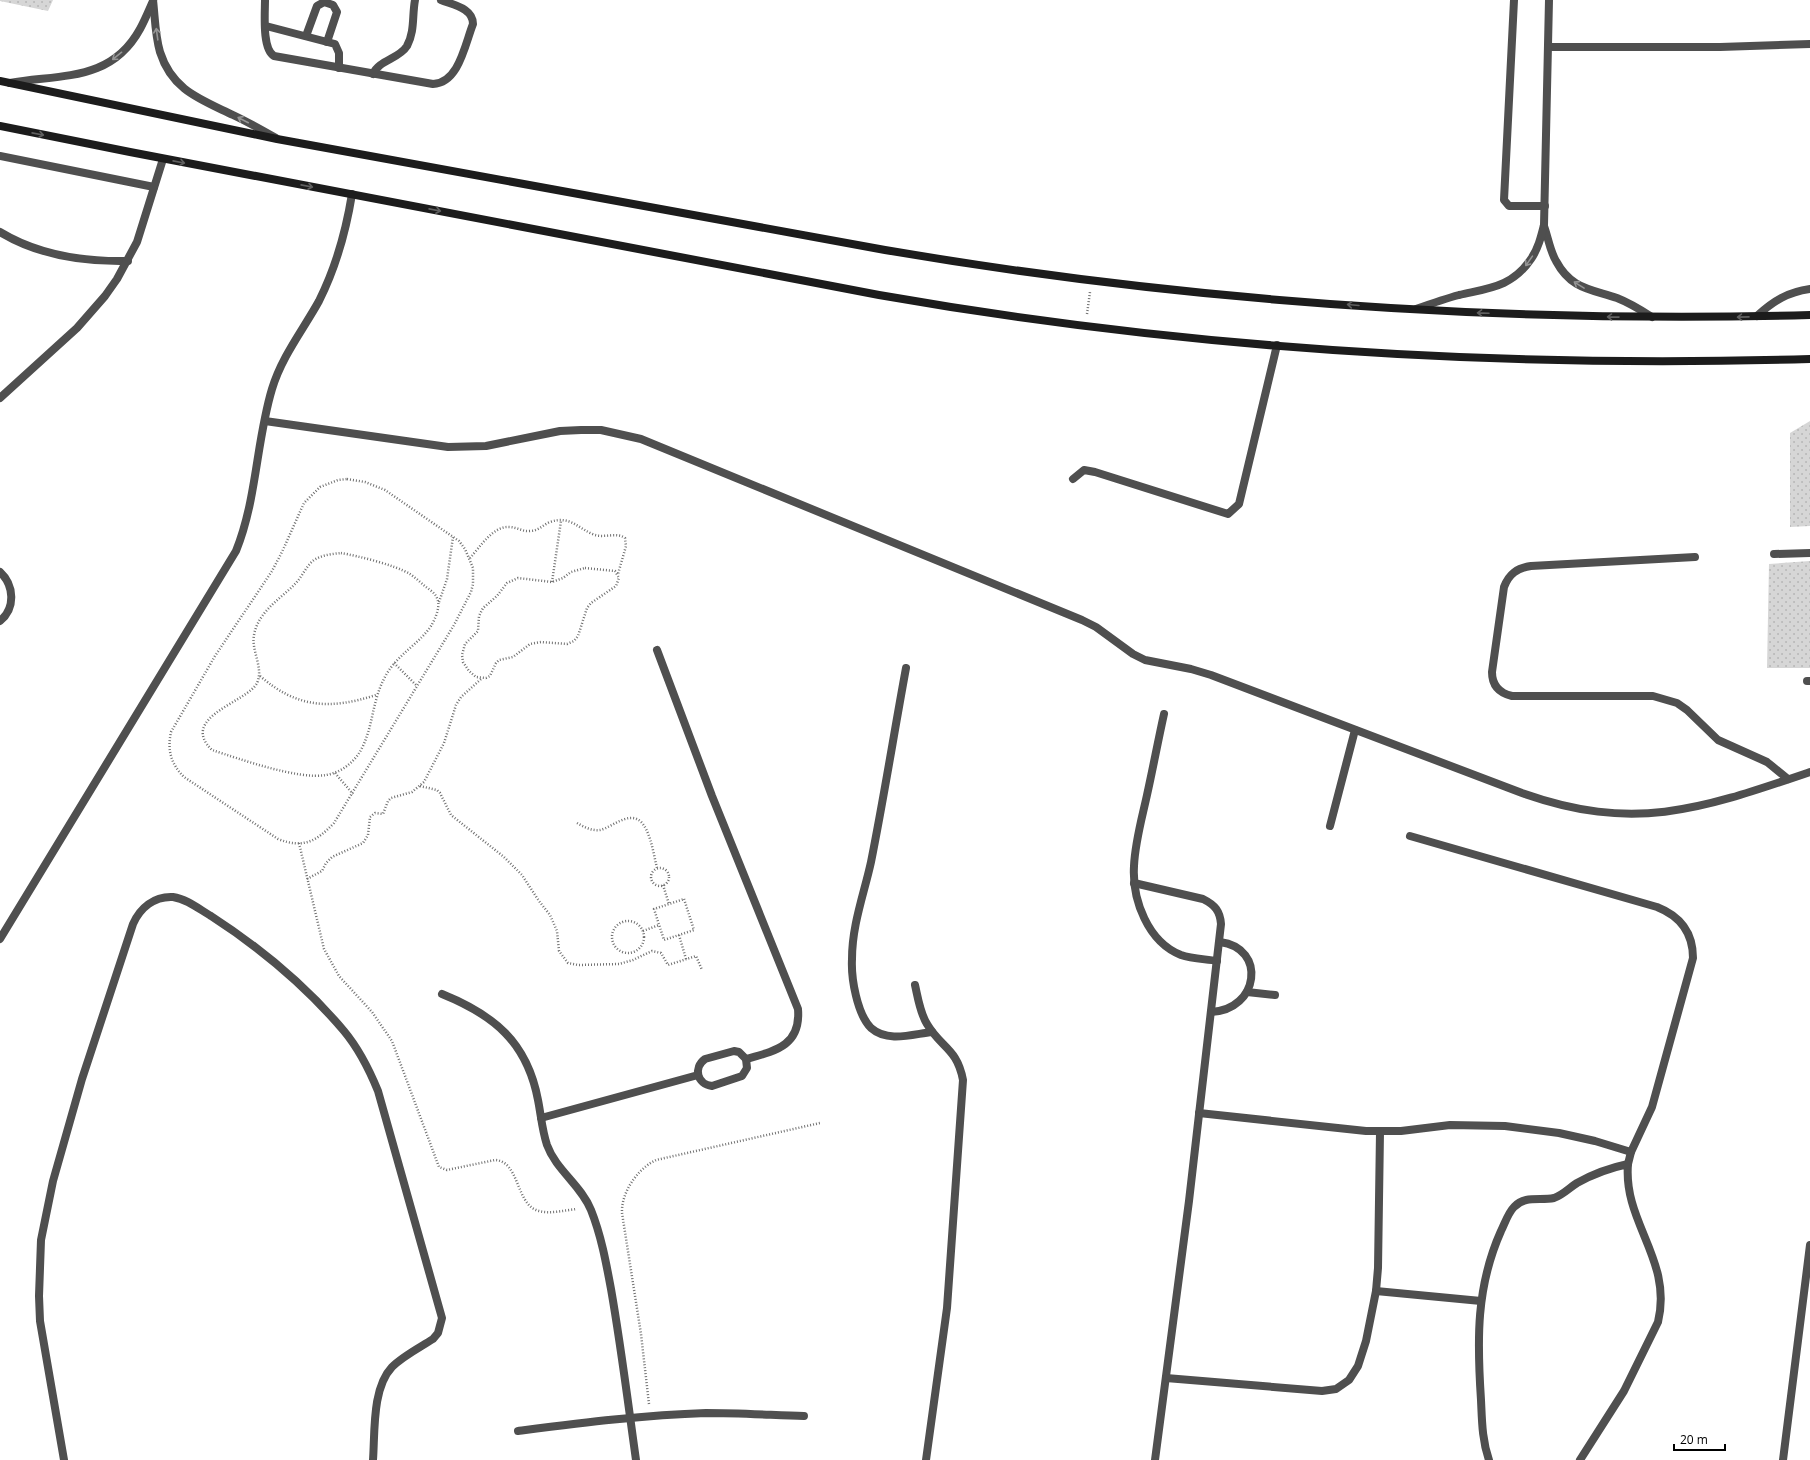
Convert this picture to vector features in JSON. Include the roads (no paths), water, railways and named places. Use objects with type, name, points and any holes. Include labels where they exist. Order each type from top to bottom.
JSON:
[{"type":"street","points":[[9,83],[85,73],[102,66],[117,57],[130,44],[140,29],[153,0]]},
{"type":"street","points":[[153,0],[160,51],[166,66],[175,80],[187,91],[202,101],[240,118],[277,139]]},
{"type":"street","points":[[265,0],[266,46],[270,54],[339,68],[433,84],[440,84],[450,78],[456,70],[473,20],[468,11],[441,0]]},
{"type":"street","points":[[373,74],[378,66],[392,59],[406,47],[413,28],[415,0]]},
{"type":"street","points":[[1514,0],[1504,200],[1510,206],[1545,206]]},
{"type":"street","points":[[1413,310],[1447,298],[1490,289],[1514,277],[1532,258],[1544,225],[1549,0]]},
{"type":"street","points":[[306,36],[317,6],[324,2],[333,5],[337,12],[327,42]]},
{"type":"street","points":[[266,26],[334,44],[339,49],[339,68]]},
{"type":"street","points":[[1548,47],[1720,47],[1810,44]]},
{"type":"street","points":[[0,81],[277,139],[900,252],[1091,281],[1192,292],[1413,310],[1652,317],[1810,315]]},
{"type":"street","points":[[0,126],[163,159],[886,296],[1086,327],[1189,338],[1406,355],[1493,360],[1676,362],[1810,359]]},
{"type":"street","points":[[0,156],[154,187]]},
{"type":"street","points":[[0,398],[61,343],[91,313],[128,261],[137,242],[163,159]]},
{"type":"street","points":[[0,939],[236,551],[247,519],[265,421],[273,388],[279,371],[292,344],[319,300],[331,275],[347,222],[352,194]]},
{"type":"street","points":[[1544,225],[1555,261],[1564,273],[1576,284],[1589,291],[1627,302],[1652,317]]},
{"type":"street","points":[[0,232],[22,243],[63,256],[99,261],[128,261]]},
{"type":"street","points":[[1757,316],[1785,295],[1810,289]]},
{"type":"street","points":[[1073,479],[1084,470],[1095,472],[1228,514],[1239,504],[1277,345]]},
{"type":"street","points":[[265,421],[448,447],[486,446],[547,433],[581,430],[608,431],[641,439],[1082,620],[1101,630],[1133,654],[1145,660],[1204,673],[1550,803],[1580,810],[1610,814],[1640,815],[1671,812],[1701,807],[1810,772]]},
{"type":"street","points":[[1774,554],[1810,553]]},
{"type":"street","points":[[1695,558],[1531,566],[1517,570],[1507,580],[1504,587],[1492,672],[1495,685],[1506,694],[1512,696],[1653,696],[1665,698],[1687,710],[1718,740],[1767,762],[1788,780]]},
{"type":"street","points":[[0,572],[10,585],[11,600],[7,613],[0,621]]},
{"type":"street","points":[[658,650],[712,796],[798,1009],[795,1033],[785,1046],[778,1050],[746,1059]]},
{"type":"street","points":[[906,668],[871,862],[854,930],[852,976],[860,1006],[866,1020],[875,1031],[889,1036],[932,1032]]},
{"type":"street","points":[[1164,714],[1135,852],[1134,883],[1143,913],[1149,927],[1158,939],[1169,948],[1182,955],[1217,961]]},
{"type":"street","points":[[1330,826],[1355,730]]},
{"type":"street","points":[[1410,836],[1657,907],[1676,916],[1683,924],[1692,942],[1693,958],[1652,1107],[1631,1152],[1626,1178],[1632,1204],[1659,1274],[1662,1287],[1661,1311],[1658,1322],[1624,1391],[1580,1460]]},
{"type":"street","points":[[1134,883],[1203,899],[1217,908],[1220,916],[1220,942],[1155,1460]]},
{"type":"street","points":[[64,1460],[40,1321],[39,1270],[46,1210],[82,1079],[133,924],[137,915],[152,902],[172,897],[182,899],[231,929],[254,946],[300,986],[340,1026],[354,1044],[366,1064],[378,1091],[442,1318],[438,1333],[393,1366],[383,1380],[378,1398],[373,1460]]},
{"type":"street","points":[[1211,1012],[1224,1010],[1236,1005],[1247,992],[1251,982],[1249,961],[1244,953],[1229,943],[1220,942]]},
{"type":"street","points":[[915,986],[926,1022],[932,1032],[954,1054],[960,1067],[963,1080],[947,1308],[926,1460]]},
{"type":"street","points":[[1247,992],[1275,995]]},
{"type":"street","points":[[442,994],[474,1008],[487,1016],[509,1037],[518,1050],[532,1077],[547,1146],[554,1159],[573,1182],[590,1208],[604,1256],[621,1350],[636,1460]]},
{"type":"street","points":[[734,1051],[739,1052],[746,1059],[747,1064],[745,1073],[738,1078],[712,1086],[703,1083],[698,1075],[698,1066],[705,1059],[734,1051]]},
{"type":"street","points":[[541,1118],[698,1075]]},
{"type":"street","points":[[1199,1113],[1380,1132],[1450,1126],[1505,1126],[1559,1133],[1631,1152]]},
{"type":"street","points":[[1166,1378],[1322,1391],[1336,1389],[1349,1380],[1358,1366],[1366,1341],[1376,1291],[1380,1132]]},
{"type":"street","points":[[1488,1460],[1482,1428],[1478,1370],[1478,1331],[1481,1301],[1492,1256],[1510,1212],[1514,1207],[1526,1200],[1555,1197],[1589,1176],[1628,1164]]},
{"type":"street","points":[[1783,1460],[1810,1245]]},
{"type":"street","points":[[1376,1291],[1481,1301]]},
{"type":"street","points":[[518,1431],[651,1416],[707,1413],[804,1416]]}]
